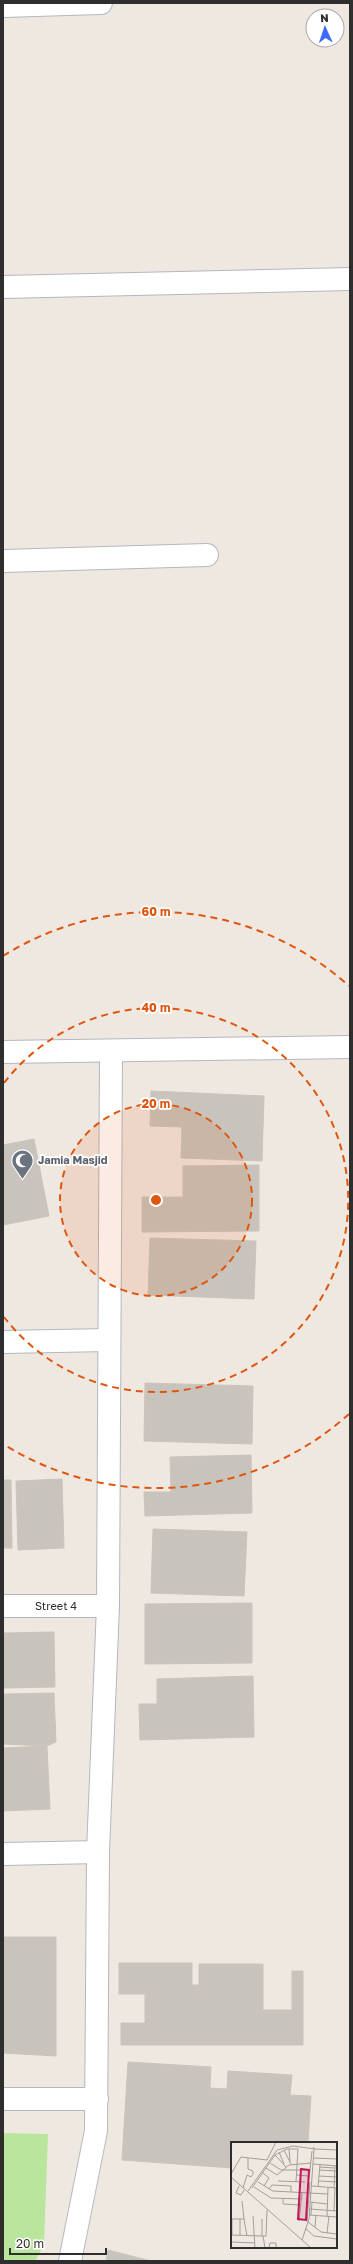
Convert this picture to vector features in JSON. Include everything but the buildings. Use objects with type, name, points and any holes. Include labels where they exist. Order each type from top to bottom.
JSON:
[{"type":"street","points":[[3,6],[101,3]]},
{"type":"street","points":[[3,287],[350,279]]},
{"type":"street","points":[[3,561],[207,555]]},
{"type":"street","points":[[3,1052],[111,1052],[350,1046]]},
{"type":"street","points":[[70,2261],[96,2131],[98,1852],[108,1606],[111,1052]]},
{"type":"street","points":[[3,1342],[109,1340]]},
{"type":"street","name":"Street 4","points":[[3,1606],[108,1606]]},
{"type":"street","points":[[3,1854],[98,1852]]},
{"type":"street","points":[[3,2099],[97,2099]]},
{"type":"green space","points":[[3,2133],[48,2134],[44,2245],[35,2261],[3,2261]]},
{"type":"place","name":"Jamia Masjid","points":[[22,1180]]}]
